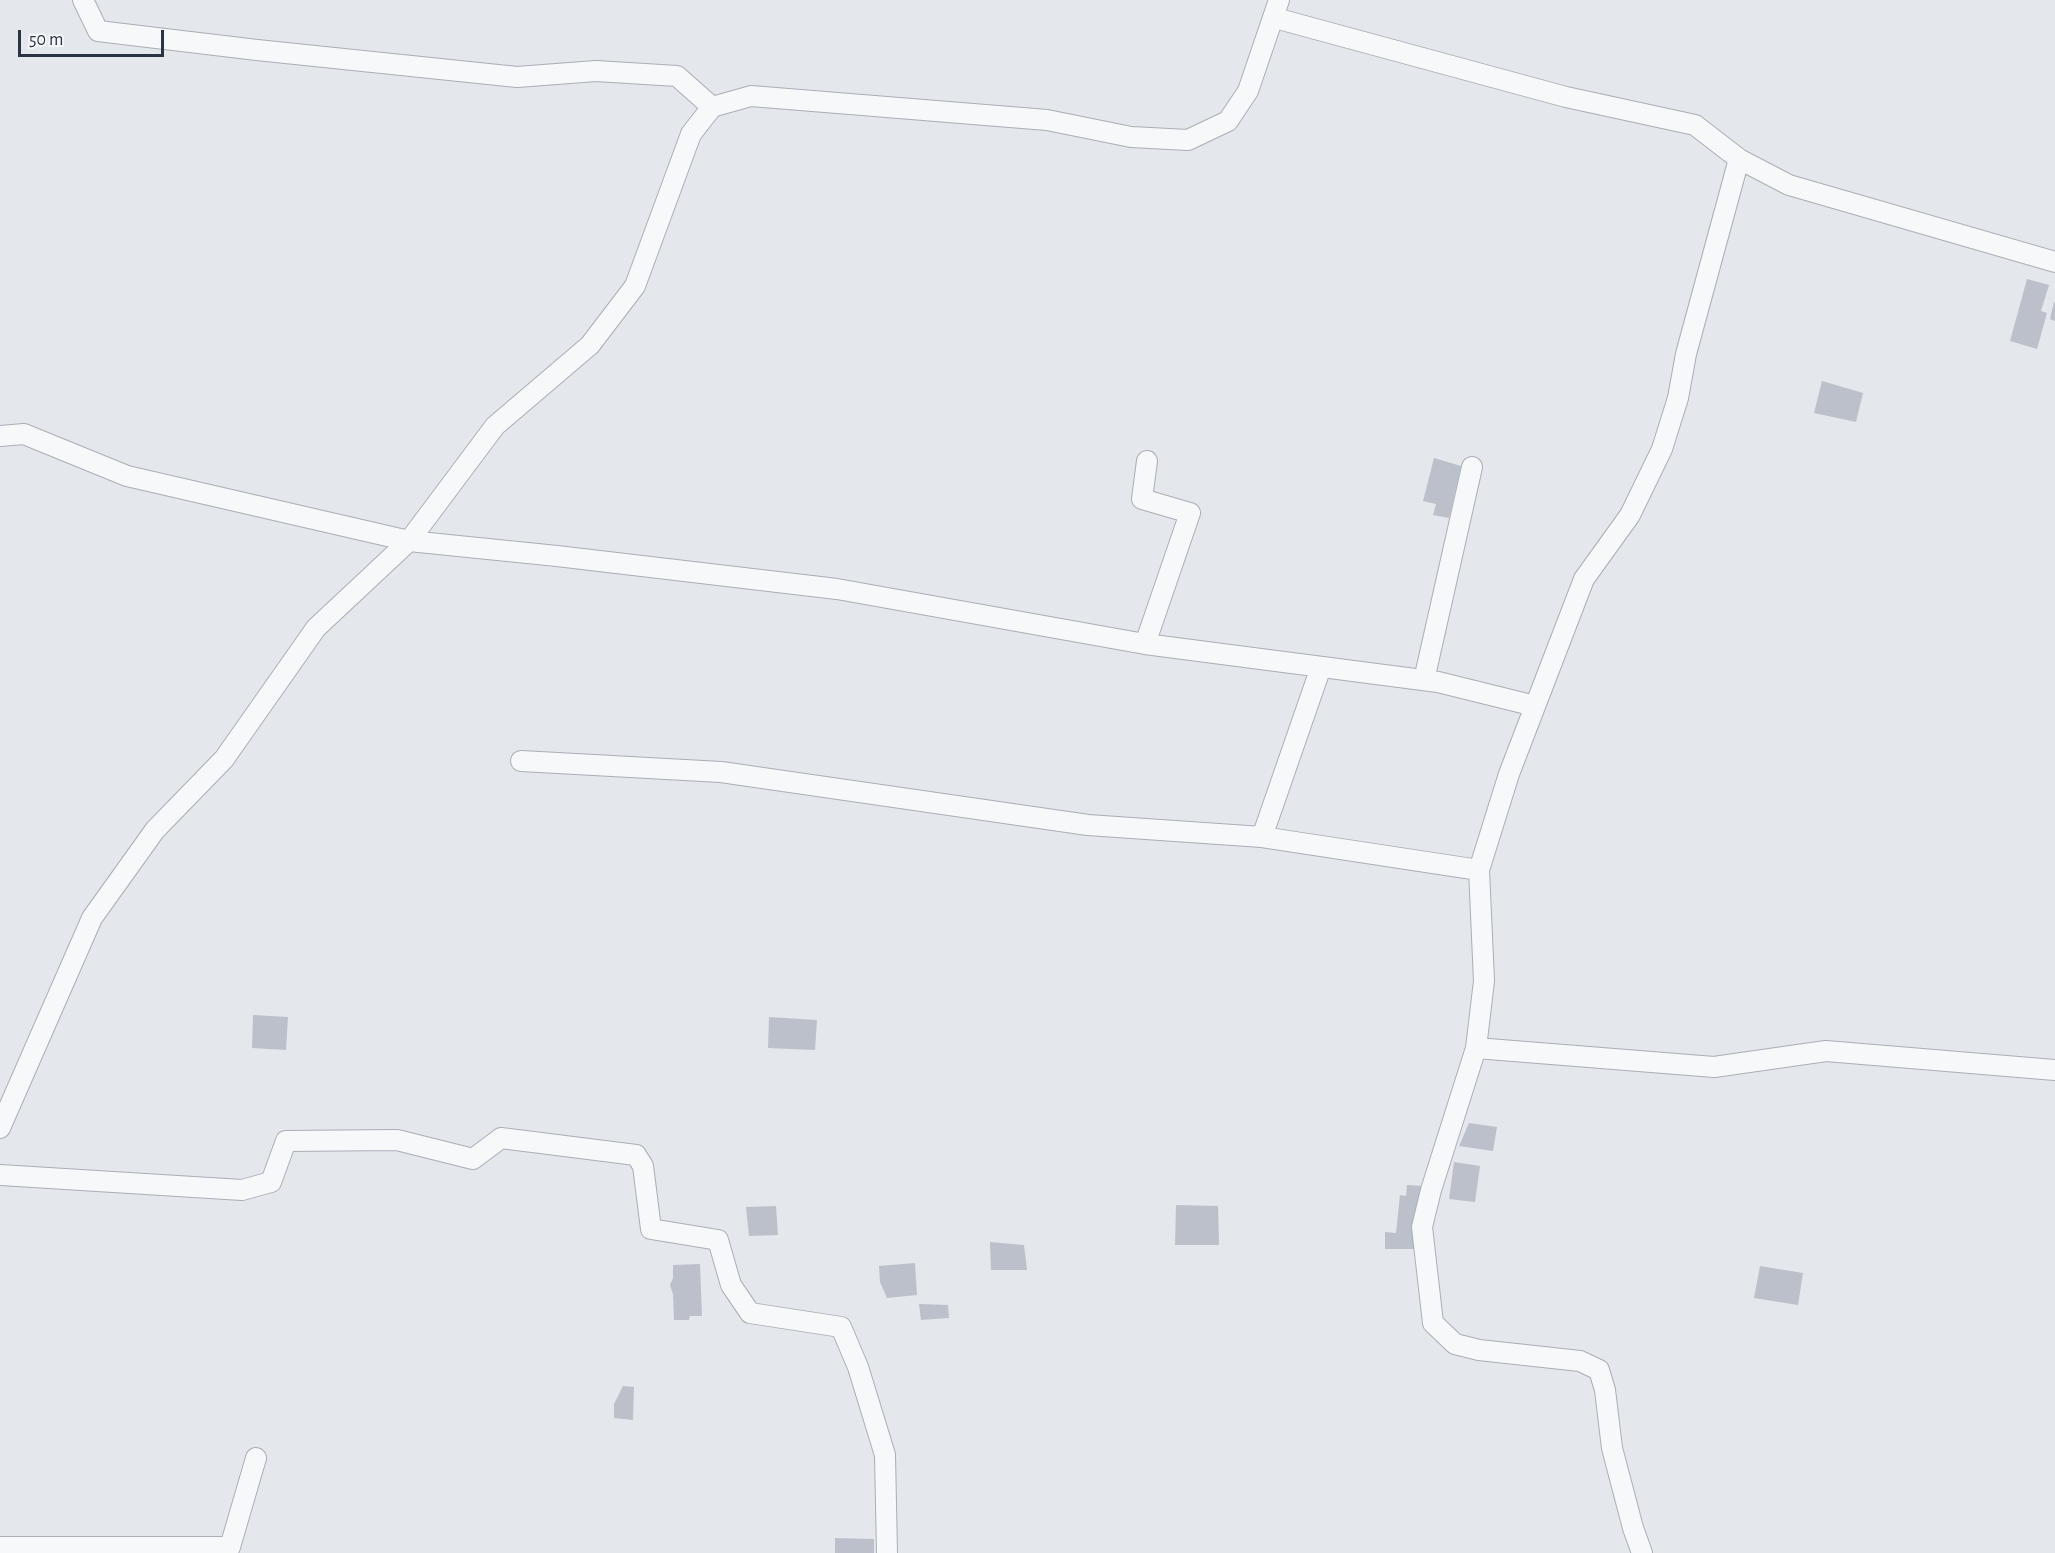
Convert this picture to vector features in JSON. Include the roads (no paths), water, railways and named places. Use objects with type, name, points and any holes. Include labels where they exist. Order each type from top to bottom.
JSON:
[{"type":"street","points":[[83,0],[98,31],[257,50],[517,76],[596,71],[677,76],[712,107]]},
{"type":"street","points":[[0,1128],[92,918],[155,830],[224,759],[316,628],[409,541],[495,426],[590,345],[635,286],[691,134],[712,107],[751,96],[1047,120],[1131,137],[1188,140],[1228,121],[1248,91],[1277,9],[1566,97],[1695,125],[1739,159],[1789,185],[2055,262]]},
{"type":"street","points":[[1642,1553],[1612,1448],[1605,1390],[1599,1370],[1580,1360],[1479,1350],[1455,1344],[1433,1323],[1422,1227],[1431,1190],[1476,1048],[1484,981],[1479,870],[1509,774],[1584,579],[1630,515],[1662,449],[1678,398],[1686,354],[1739,159]]},
{"type":"street","points":[[0,436],[24,434],[127,476],[409,541],[837,589],[1145,644],[1438,682],[1535,706]]},
{"type":"street","points":[[1145,644],[1190,513],[1142,499],[1147,461]]},
{"type":"street","points":[[1424,680],[1472,467]]},
{"type":"street","points":[[1262,837],[1321,667]]},
{"type":"street","points":[[521,761],[721,772],[1088,825],[1262,837],[1479,870]]},
{"type":"street","points":[[1476,1048],[1714,1068],[1826,1051],[2055,1070]]},
{"type":"street","points":[[0,1175],[242,1190],[271,1182],[286,1141],[398,1140],[473,1159],[501,1138],[636,1155],[643,1166],[651,1229],[718,1240],[731,1285],[750,1313],[841,1327],[858,1367],[885,1455],[887,1553]]},
{"type":"street","points":[[0,1547],[230,1547],[256,1458]]}]
